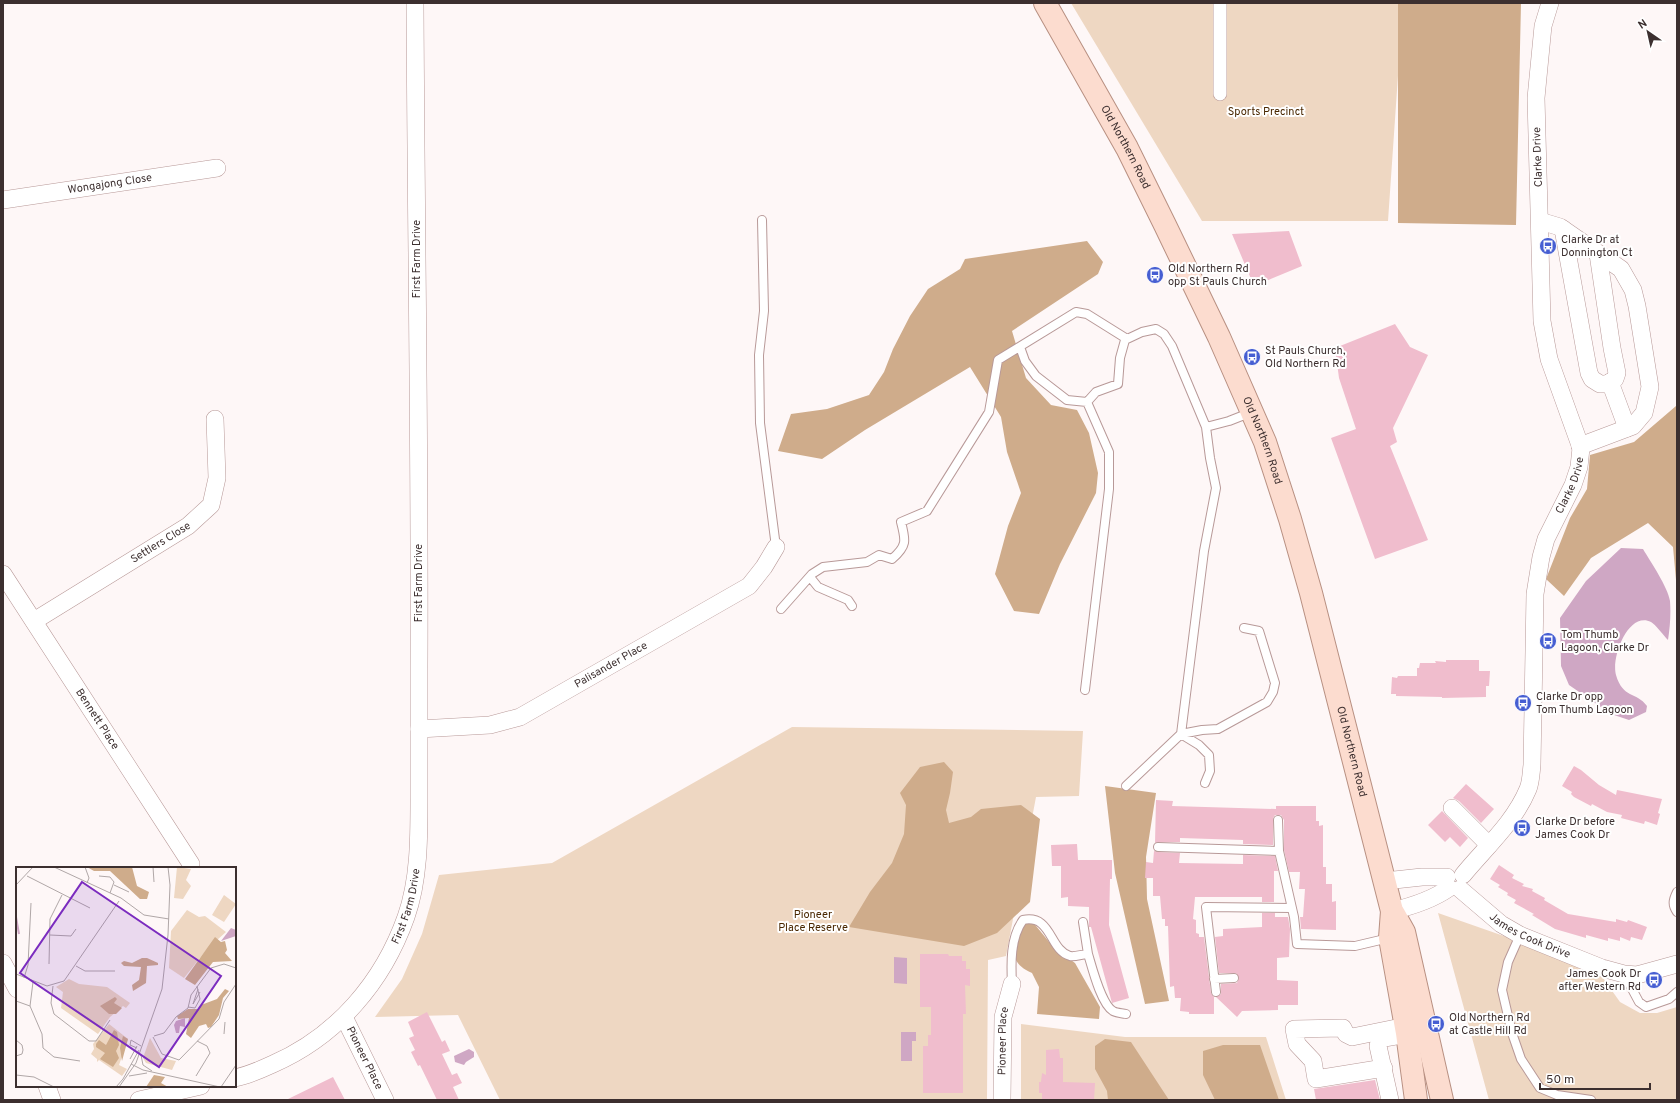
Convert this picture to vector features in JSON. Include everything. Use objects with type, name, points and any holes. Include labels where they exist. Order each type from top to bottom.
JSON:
[{"type":"main road","name":"Old Northern Road","points":[[1045,3],[1134,162],[1219,337],[1265,442],[1290,518],[1313,601],[1385,881],[1392,912],[1390,938],[1407,1030],[1416,1100]]},
{"type":"main road","name":"Old Northern Road","points":[[1392,912],[1404,932],[1442,1100]]},
{"type":"main road","points":[[1431,1049],[1455,1100]]},
{"type":"street","name":"First Farm Drive","points":[[236,1078],[247,1076],[294,1055],[313,1044],[344,1017],[362,998],[387,960],[406,917],[418,854],[419,575],[415,3]]},
{"type":"street","points":[[1220,3],[1220,94]]},
{"type":"street","name":"Clarke Drive","points":[[1392,912],[1436,897],[1455,882],[1499,835],[1515,812],[1528,788],[1532,765],[1536,586],[1546,539],[1573,485],[1579,467],[1580,446],[1549,359],[1542,321],[1536,98],[1544,26],[1550,3]]},
{"type":"street","name":"Wongajong Close","points":[[3,200],[217,168]]},
{"type":"street","points":[[1540,220],[1563,229],[1620,269],[1627,279],[1637,306],[1641,328],[1650,387],[1644,413],[1632,426],[1580,446]]},
{"type":"street","points":[[1563,229],[1589,373],[1592,379],[1600,384],[1608,384],[1617,374],[1598,254]]},
{"type":"street","points":[[1610,382],[1627,428]]},
{"type":"street","name":"Settlers Close","points":[[34,621],[188,526],[211,505],[218,478],[215,419]]},
{"type":"street","name":"Palisander Place","points":[[419,729],[490,725],[520,717],[749,586],[764,568],[776,547]]},
{"type":"street","name":"Bennett Place","points":[[3,574],[191,864]]},
{"type":"street","points":[[1452,808],[1489,845]]},
{"type":"street","points":[[1385,881],[1422,878],[1455,882]]},
{"type":"street","name":"James Cook Drive","points":[[1455,882],[1501,924],[1520,934],[1602,968],[1624,974],[1637,974],[1677,964]]},
{"type":"street","points":[[3,963],[16,987]]},
{"type":"street","name":"Pioneer Place","points":[[1002,1100],[1002,1017],[1012,984]]},
{"type":"street","name":"Pioneer Place","points":[[344,1017],[385,1100]]},
{"type":"street","points":[[1384,1068],[1316,1079],[1313,1061],[1297,1044],[1294,1028],[1344,1028],[1346,1034],[1352,1037],[1407,1030]]},
{"type":"street","points":[[1390,1100],[1378,1046],[1380,1039],[1407,1030]]},
{"type":"street","points":[[48,1087],[52,1100]]},
{"type":"street","points":[[139,1100],[158,1098],[197,1087]]},
{"type":"lane","points":[[762,220],[764,311],[759,355],[760,423],[776,547]]},
{"type":"lane","points":[[781,609],[810,577],[823,567],[867,562],[879,554],[892,559],[903,550],[905,542],[901,522],[927,511],[989,412],[998,360],[1076,312],[1087,314],[1127,339]]},
{"type":"lane","points":[[1087,402],[1096,392],[1118,384],[1120,358],[1125,340],[1142,332],[1156,329],[1164,334],[1172,346],[1206,427],[1216,488],[1204,551],[1181,734]]},
{"type":"lane","points":[[1020,347],[1025,360],[1036,376],[1067,400],[1087,402]]},
{"type":"lane","points":[[1085,690],[1110,489],[1109,452],[1087,402]]},
{"type":"lane","points":[[1206,427],[1229,421],[1252,412]]},
{"type":"lane","points":[[810,577],[818,587],[848,600],[852,606]]},
{"type":"lane","points":[[1126,786],[1181,734],[1218,729],[1267,702],[1273,692],[1275,683],[1259,630],[1244,628]]},
{"type":"lane","points":[[1181,734],[1199,745],[1209,755],[1210,771],[1205,783]]},
{"type":"lane","points":[[1278,820],[1279,851],[1297,944],[1355,946],[1390,938]]},
{"type":"lane","points":[[1158,847],[1279,851]]},
{"type":"lane","points":[[1677,892],[1674,899],[1674,907],[1677,912]]},
{"type":"lane","points":[[1216,992],[1206,907],[1291,908]]},
{"type":"lane","points":[[1012,984],[1012,956],[1018,927],[1023,920],[1034,919],[1039,922],[1047,930],[1061,950],[1066,954],[1072,956],[1088,954]]},
{"type":"lane","points":[[1083,922],[1088,954],[1099,990],[1107,1005],[1113,1012],[1126,1014]]},
{"type":"lane","points":[[1520,934],[1508,962],[1502,990],[1512,1033],[1521,1059],[1540,1088],[1557,1095],[1591,1100]]},
{"type":"lane","points":[[1624,974],[1639,1002],[1646,1007],[1669,999],[1677,992]]},
{"type":"lane","points":[[1214,979],[1234,978]]},
{"type":"green space","name":"Sports Precinct","points":[[1071,3],[1403,3],[1388,221],[1202,221]]},
{"type":"green space","name":"Pioneer Place Reserve","points":[[792,727],[1083,731],[1079,796],[1036,797],[1006,956],[988,960],[987,1100],[500,1100],[458,1015],[375,1017],[402,979],[422,934],[439,875],[552,863]]},
{"type":"green space","points":[[1438,913],[1572,960],[1603,978],[1620,1002],[1640,1013],[1657,1013],[1677,1007],[1677,1100],[1489,1100]]},
{"type":"green space","points":[[1021,1024],[1125,1037],[1266,1037],[1286,1100],[1021,1100]]},
{"type":"shaded area","points":[[1398,3],[1521,3],[1516,225],[1398,223]]},
{"type":"shaded area","points":[[1087,241],[1103,262],[1098,274],[1012,331],[1026,378],[1051,405],[1077,410],[1089,433],[1098,473],[1096,493],[1060,564],[1039,614],[1014,611],[995,574],[1008,526],[1021,493],[1007,452],[1001,417],[970,367],[865,430],[822,459],[778,451],[791,414],[827,409],[869,395],[884,372],[893,349],[910,316],[928,289],[960,269],[965,259]]},
{"type":"shaded area","points":[[1677,355],[1677,591],[1673,547],[1648,523],[1591,558],[1564,596],[1546,579],[1570,518],[1587,489],[1590,455],[1634,442],[1676,406]]},
{"type":"shaded area","points":[[1621,548],[1643,549],[1666,589],[1670,601],[1668,640],[1653,623],[1643,620],[1635,623],[1628,629],[1619,648],[1615,667],[1619,683],[1622,688],[1643,701],[1647,706],[1646,712],[1629,720],[1611,714],[1569,685],[1561,666],[1560,618],[1586,581]]},
{"type":"shaded area","points":[[944,762],[953,772],[946,810],[949,823],[971,817],[981,809],[1021,805],[1040,819],[1030,902],[997,933],[964,946],[849,927],[870,892],[892,863],[904,834],[906,805],[900,793],[920,767]]},
{"type":"shaded area","points":[[1105,786],[1156,793],[1146,857],[1147,899],[1169,1001],[1145,1004],[1115,873]]},
{"type":"shaded area","points":[[1032,921],[1054,948],[1075,963],[1100,1007],[1099,1019],[1037,1014],[1039,987],[1032,973],[1020,965],[1014,956],[1015,930],[1026,922]]},
{"type":"shaded area","points":[[894,957],[907,958],[907,984],[894,983]]},
{"type":"shaded area","points":[[901,1032],[916,1032],[916,1041],[912,1041],[912,1061],[901,1061]]},
{"type":"shaded area","points":[[1105,1039],[1131,1042],[1169,1100],[1108,1100],[1107,1091],[1095,1069],[1095,1046]]},
{"type":"shaded area","points":[[1223,1045],[1260,1045],[1279,1100],[1215,1100],[1203,1075],[1203,1051]]},
{"type":"shaded area","points":[[469,1049],[474,1052],[474,1057],[464,1065],[455,1062],[454,1056]]},
{"type":"building","points":[[1289,231],[1302,266],[1254,286],[1232,234]]},
{"type":"building","points":[[1395,324],[1410,347],[1428,355],[1393,428],[1397,442],[1390,446],[1428,540],[1375,559],[1331,438],[1356,429],[1339,378],[1335,348]]},
{"type":"building","points":[[1446,660],[1479,660],[1479,671],[1490,671],[1489,686],[1486,686],[1486,697],[1442,698],[1396,696],[1396,694],[1391,694],[1392,677],[1417,676],[1417,668],[1419,668],[1420,663],[1436,663],[1435,661],[1446,662]]},
{"type":"building","points":[[1574,766],[1599,785],[1616,795],[1617,790],[1662,799],[1658,813],[1660,814],[1657,825],[1645,821],[1644,824],[1621,818],[1622,815],[1607,812],[1592,804],[1591,806],[1574,797],[1571,794],[1572,792],[1562,786]]},
{"type":"building","points":[[1466,784],[1494,809],[1481,823],[1459,801],[1453,798]]},
{"type":"building","points":[[1156,800],[1173,801],[1172,806],[1276,809],[1276,806],[1316,806],[1316,821],[1319,821],[1319,826],[1323,825],[1323,867],[1326,867],[1326,884],[1332,884],[1332,902],[1336,901],[1336,930],[1301,929],[1300,917],[1303,917],[1305,889],[1299,889],[1300,872],[1289,872],[1284,850],[1284,820],[1281,815],[1275,815],[1273,818],[1273,845],[1243,844],[1243,840],[1180,838],[1180,842],[1155,843]]},
{"type":"building","points":[[1442,811],[1468,838],[1460,847],[1450,837],[1445,842],[1428,825]]},
{"type":"building","points":[[1077,844],[1078,860],[1112,860],[1109,925],[1129,998],[1112,1003],[1091,927],[1089,927],[1089,907],[1068,906],[1068,897],[1061,898],[1061,866],[1052,866],[1051,845]]},
{"type":"building","points":[[1154,851],[1180,853],[1179,863],[1243,864],[1243,855],[1275,856],[1278,871],[1274,871],[1274,902],[1262,902],[1262,897],[1195,897],[1193,919],[1196,920],[1196,933],[1199,934],[1199,937],[1204,937],[1211,993],[1214,997],[1214,1014],[1189,1014],[1189,1012],[1180,1011],[1181,998],[1175,998],[1174,986],[1170,987],[1168,926],[1165,926],[1165,919],[1162,919],[1160,896],[1153,896],[1153,878],[1145,878],[1146,862],[1153,863]]},
{"type":"building","points":[[1499,865],[1514,875],[1512,878],[1524,884],[1522,886],[1533,889],[1532,891],[1545,898],[1544,900],[1568,914],[1616,922],[1616,919],[1627,922],[1628,920],[1647,927],[1642,940],[1631,937],[1630,941],[1620,937],[1620,941],[1608,938],[1608,941],[1586,935],[1586,938],[1555,929],[1532,915],[1534,914],[1514,903],[1516,900],[1507,895],[1508,893],[1498,887],[1500,885],[1490,879]]},
{"type":"building","points":[[1262,913],[1275,913],[1275,917],[1288,917],[1290,929],[1289,957],[1277,958],[1277,980],[1298,981],[1298,1005],[1278,1005],[1278,1010],[1242,1011],[1237,1017],[1216,997],[1221,994],[1221,984],[1237,983],[1239,978],[1236,973],[1219,973],[1215,937],[1223,936],[1223,929],[1262,927]]},
{"type":"building","points":[[920,954],[948,954],[949,956],[962,956],[962,961],[966,961],[966,969],[970,969],[970,986],[965,985],[966,1014],[963,1014],[963,1093],[923,1093],[923,1046],[928,1046],[928,1035],[931,1035],[931,1007],[920,1007]]},
{"type":"building","points":[[427,1012],[442,1042],[445,1040],[450,1051],[442,1054],[452,1075],[457,1073],[462,1083],[453,1087],[459,1100],[437,1100],[420,1065],[418,1066],[411,1052],[415,1050],[409,1038],[414,1036],[408,1022]]},
{"type":"building","points":[[1059,1049],[1060,1058],[1063,1058],[1063,1082],[1095,1083],[1094,1100],[1042,1099],[1042,1093],[1039,1093],[1039,1082],[1041,1082],[1042,1073],[1046,1075],[1046,1050]]},
{"type":"building","points":[[333,1077],[345,1100],[286,1100]]},
{"type":"building","points":[[1375,1080],[1380,1100],[1316,1100],[1314,1089]]},
{"type":"place","name":"Clarke Dr at Donnington Ct","points":[[1548,246]]},
{"type":"place","name":"Old Northern Rd opp St Pauls Church","points":[[1155,275]]},
{"type":"place","name":"St Pauls Church, Old Northern Rd","points":[[1252,357]]},
{"type":"place","name":"Tom Thumb Lagoon, Clarke Dr","points":[[1548,641]]},
{"type":"place","name":"Clarke Dr opp Tom Thumb Lagoon","points":[[1523,703]]},
{"type":"place","name":"Clarke Dr before James Cook Dr","points":[[1522,828]]},
{"type":"place","name":"James Cook Dr after Western Rd","points":[[1654,980]]},
{"type":"place","name":"Old Northern Rd at Castle Hill Rd","points":[[1436,1024]]}]
